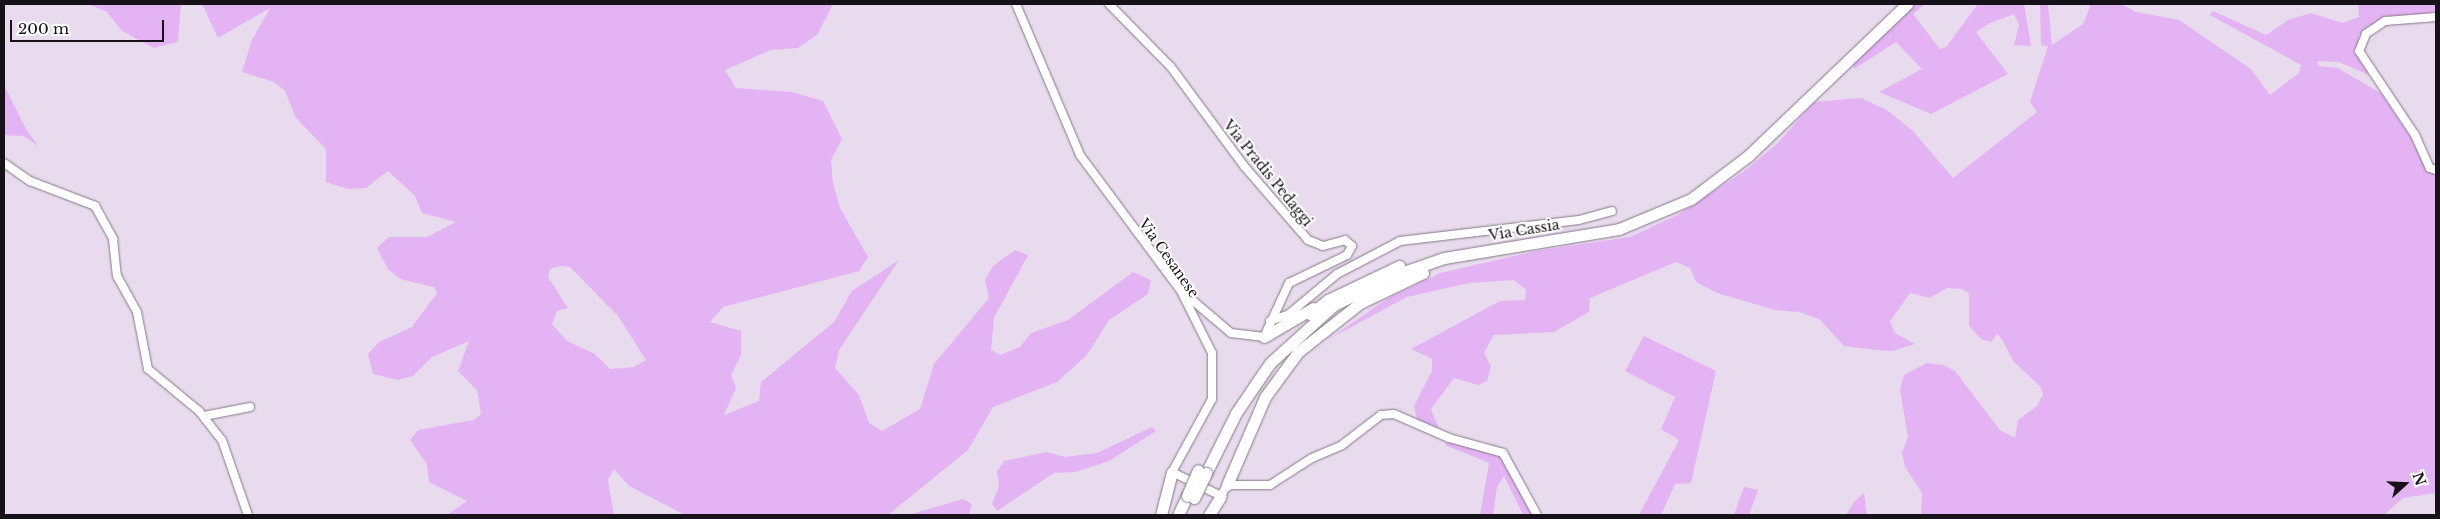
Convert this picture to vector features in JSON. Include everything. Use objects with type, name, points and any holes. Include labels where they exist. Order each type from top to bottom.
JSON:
[{"type":"highway","name":"Via Cassia","points":[[1178,515],[1190,497],[1247,383],[1297,325],[1328,300],[1411,262],[1617,222],[1676,200],[1738,156],[1896,4]]},
{"type":"highway","name":"Via Cassia","points":[[1202,472],[1251,388],[1305,328],[1334,305],[1376,283],[1469,254],[1619,229],[1691,199],[1748,156],[1907,4]]},
{"type":"highway","points":[[1227,485],[1265,397],[1307,342],[1379,292],[1469,254]]},
{"type":"highway","points":[[1264,337],[1328,300]]},
{"type":"highway","points":[[1161,515],[1172,472]]},
{"type":"highway","points":[[1209,515],[1221,496]]},
{"type":"highway","name":"Via Cassia","points":[[1186,515],[1190,497]]},
{"type":"street","name":"Via Cesanese","points":[[1016,4],[1080,155],[1181,291],[1210,350],[1215,381],[1207,410],[1172,472]]},
{"type":"street","name":"Via Pradis Pedaggi","points":[[1109,4],[1171,67],[1239,159],[1305,238],[1320,246],[1343,240],[1351,244],[1347,255],[1291,281],[1270,321],[1264,337]]},
{"type":"street","points":[[2436,17],[2385,22],[2366,34],[2359,51],[2415,135],[2430,168],[2436,170]]},
{"type":"street","points":[[4,163],[30,180],[95,206],[113,239],[117,276],[137,312],[148,369],[204,416],[228,450],[248,515]]},
{"type":"street","points":[[1270,321],[1288,314],[1337,274],[1400,241],[1579,220],[1612,211]]},
{"type":"street","points":[[1181,291],[1223,328],[1244,337],[1264,337]]},
{"type":"street","points":[[204,416],[250,407]]},
{"type":"street","points":[[1172,472],[1221,496],[1227,485],[1246,488],[1274,484],[1312,458],[1342,445],[1381,415],[1394,414],[1449,438],[1503,453],[1537,515]]},
{"type":"shaded area","points":[[88,4],[181,4],[178,42],[154,48],[122,31],[107,12]]},
{"type":"shaded area","points":[[202,4],[833,4],[817,35],[798,48],[771,50],[725,70],[736,88],[792,92],[823,101],[842,139],[831,160],[833,183],[840,208],[868,257],[859,271],[723,307],[710,322],[741,331],[741,355],[731,375],[736,388],[724,415],[759,401],[761,382],[834,322],[852,291],[899,260],[839,350],[835,368],[859,395],[869,423],[882,431],[920,409],[934,364],[989,298],[985,280],[993,266],[1015,250],[1028,255],[994,318],[991,350],[1000,355],[1020,347],[1031,333],[1068,320],[1133,272],[1151,280],[1148,294],[1109,320],[1087,355],[1057,382],[993,407],[968,450],[888,515],[685,515],[629,486],[614,469],[608,480],[614,515],[447,515],[467,501],[429,482],[427,464],[410,440],[418,430],[474,420],[481,414],[477,390],[458,371],[469,341],[432,357],[413,376],[398,380],[373,374],[368,354],[379,342],[412,327],[437,293],[434,287],[400,279],[388,269],[377,248],[389,237],[427,237],[456,222],[422,213],[415,196],[388,171],[366,188],[348,189],[326,182],[326,149],[296,118],[285,91],[274,82],[242,72],[252,40],[270,8],[218,38]],"holes":[[[560,266],[570,267],[618,316],[646,360],[634,367],[610,369],[595,354],[567,341],[552,324],[557,311],[568,308],[548,277],[550,269]]]},
{"type":"shaded area","points":[[1914,4],[1925,4],[1913,14],[1940,49],[1946,47],[1978,4],[2024,4],[2031,46],[2014,45],[2019,25],[2014,14],[1990,23],[1976,32],[2008,74],[1931,114],[1879,92],[1922,69],[1896,42],[1854,69],[1852,61]]},
{"type":"shaded area","points":[[2040,4],[2048,4],[2052,45],[2083,24],[2091,4],[2121,4],[2136,12],[2179,20],[2251,69],[2270,95],[2299,73],[2301,65],[2210,15],[2213,11],[2266,35],[2288,20],[2311,13],[2342,23],[2359,17],[2358,4],[2436,4],[2436,11],[2422,15],[2379,20],[2359,35],[2359,58],[2369,75],[2339,62],[2317,61],[2319,66],[2338,68],[2382,94],[2436,175],[2436,493],[2403,498],[2384,515],[1921,515],[1922,493],[1905,467],[1902,453],[1908,437],[1900,389],[1904,375],[1927,363],[1944,365],[1955,371],[2000,430],[2015,438],[2018,420],[2037,406],[2043,394],[2040,386],[2013,361],[2002,339],[1997,334],[1991,342],[1981,339],[1969,326],[1969,293],[1961,289],[1947,288],[1930,298],[1910,293],[1890,321],[1895,333],[1915,344],[1893,351],[1877,350],[1844,346],[1819,319],[1799,312],[1775,310],[1717,293],[1696,282],[1690,268],[1676,262],[1590,298],[1589,312],[1554,332],[1494,335],[1484,353],[1491,366],[1487,381],[1478,385],[1454,378],[1431,409],[1439,428],[1417,420],[1414,406],[1432,371],[1432,359],[1411,349],[1500,301],[1525,300],[1526,290],[1514,280],[1469,283],[1407,297],[1329,339],[1387,299],[1440,273],[1536,251],[1630,237],[1677,215],[1743,172],[1778,143],[1814,102],[1861,98],[1887,110],[1913,131],[1953,178],[2037,112],[2030,102],[2048,46],[2041,45]]},
{"type":"shaded area","points":[[4,85],[26,129],[38,146],[24,136],[4,135]]},
{"type":"shaded area","points":[[1644,336],[1716,371],[1691,483],[1675,484],[1661,515],[1639,515],[1679,440],[1661,429],[1675,397],[1625,371]]},
{"type":"shaded area","points":[[1152,427],[1156,431],[1109,461],[1075,472],[1054,473],[997,511],[992,504],[999,486],[997,472],[1004,461],[1047,452],[1065,457],[1097,453]]},
{"type":"shaded area","points":[[1447,440],[1499,452],[1534,515],[1523,515],[1504,476],[1497,487],[1493,515],[1480,515],[1489,463],[1445,445]]},
{"type":"shaded area","points":[[1744,487],[1758,490],[1749,515],[1734,515]]},
{"type":"shaded area","points":[[1864,493],[1867,515],[1846,515],[1854,502]]},
{"type":"shaded area","points":[[963,499],[972,504],[969,515],[908,515]]}]
